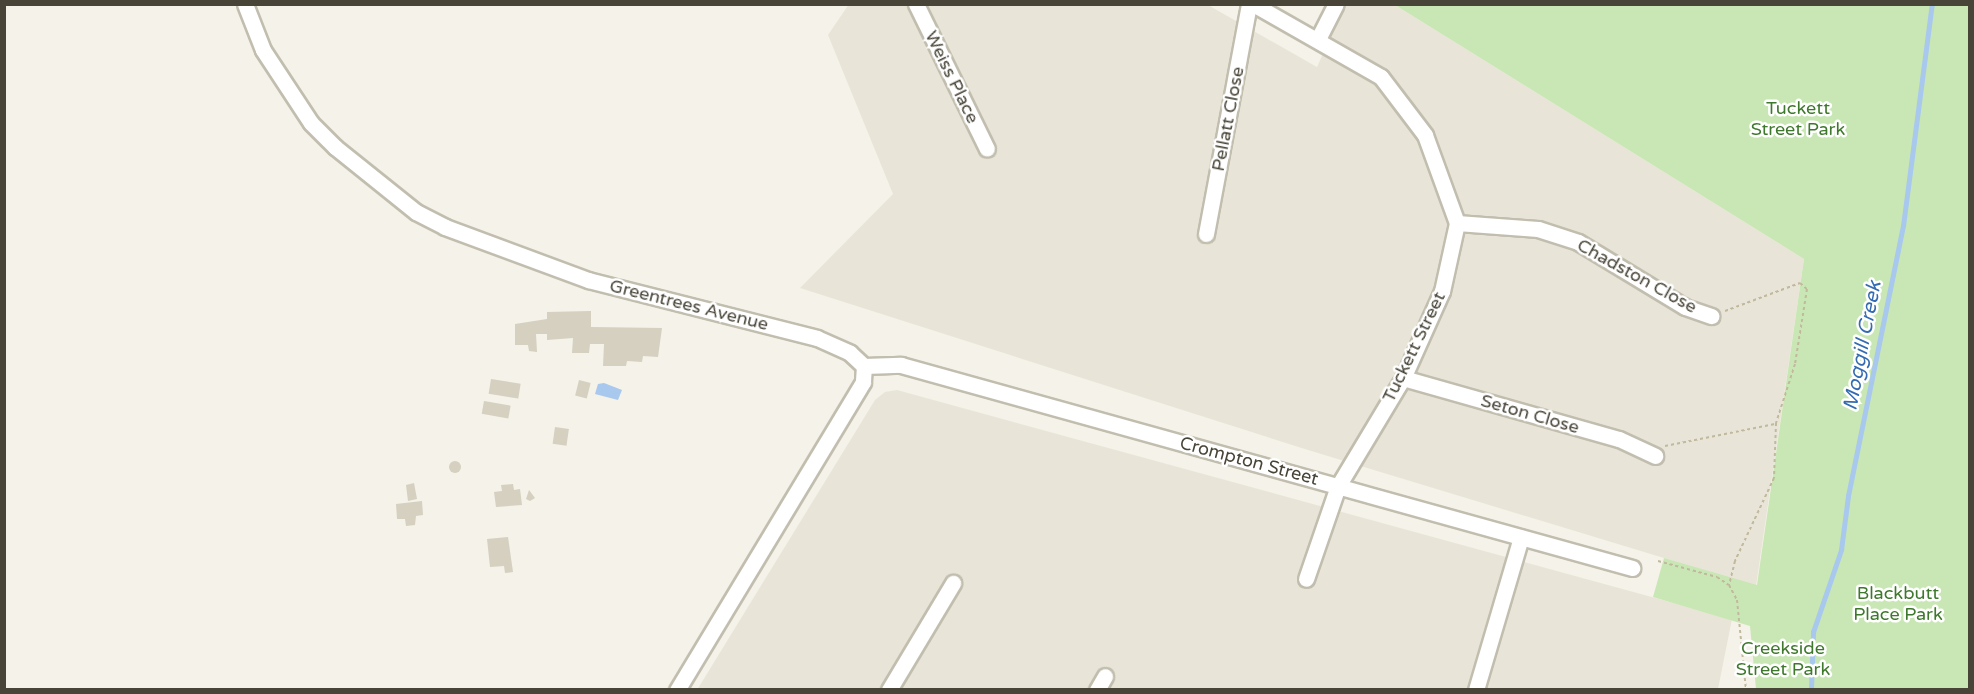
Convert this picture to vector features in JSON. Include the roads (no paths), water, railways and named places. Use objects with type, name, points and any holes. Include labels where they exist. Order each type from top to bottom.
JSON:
[{"type":"street","name":"Greentrees Avenue","points":[[245,4],[263,50],[311,123],[335,147],[416,212],[445,227],[588,280],[817,338],[850,353],[864,366]]},
{"type":"street","name":"Weiss Place","points":[[916,4],[987,149]]},
{"type":"street","points":[[1251,4],[1318,39],[1381,77],[1425,135],[1456,223]]},
{"type":"street","name":"Pellatt Close","points":[[1206,234],[1251,4]]},
{"type":"street","points":[[1318,39],[1336,4]]},
{"type":"street","name":"Chadston Close","points":[[1456,223],[1538,229],[1578,242],[1685,307],[1711,316]]},
{"type":"street","name":"Tuckett Street","points":[[1306,579],[1338,486],[1403,378],[1442,291],[1456,223]]},
{"type":"street","name":"Crompton Street","points":[[864,366],[901,365],[1632,568]]},
{"type":"street","points":[[677,690],[863,382],[864,366]]},
{"type":"street","name":"Seton Close","points":[[1403,378],[1618,440],[1654,456]]},
{"type":"street","points":[[1476,690],[1521,537]]},
{"type":"street","points":[[889,690],[953,583]]},
{"type":"water","points":[[604,383],[622,390],[618,400],[595,394],[598,384]]},
{"type":"waterway","name":"Moggill Creek","points":[[1811,690],[1813,632],[1841,550],[1848,496],[1903,226],[1932,4]]},
{"type":"park label","name":"Tuckett Street Park","points":[[1798,119]]},
{"type":"park label","name":"Blackbutt Place Park","points":[[1898,604]]},
{"type":"park label","name":"Creekside Street Park","points":[[1783,659]]}]
